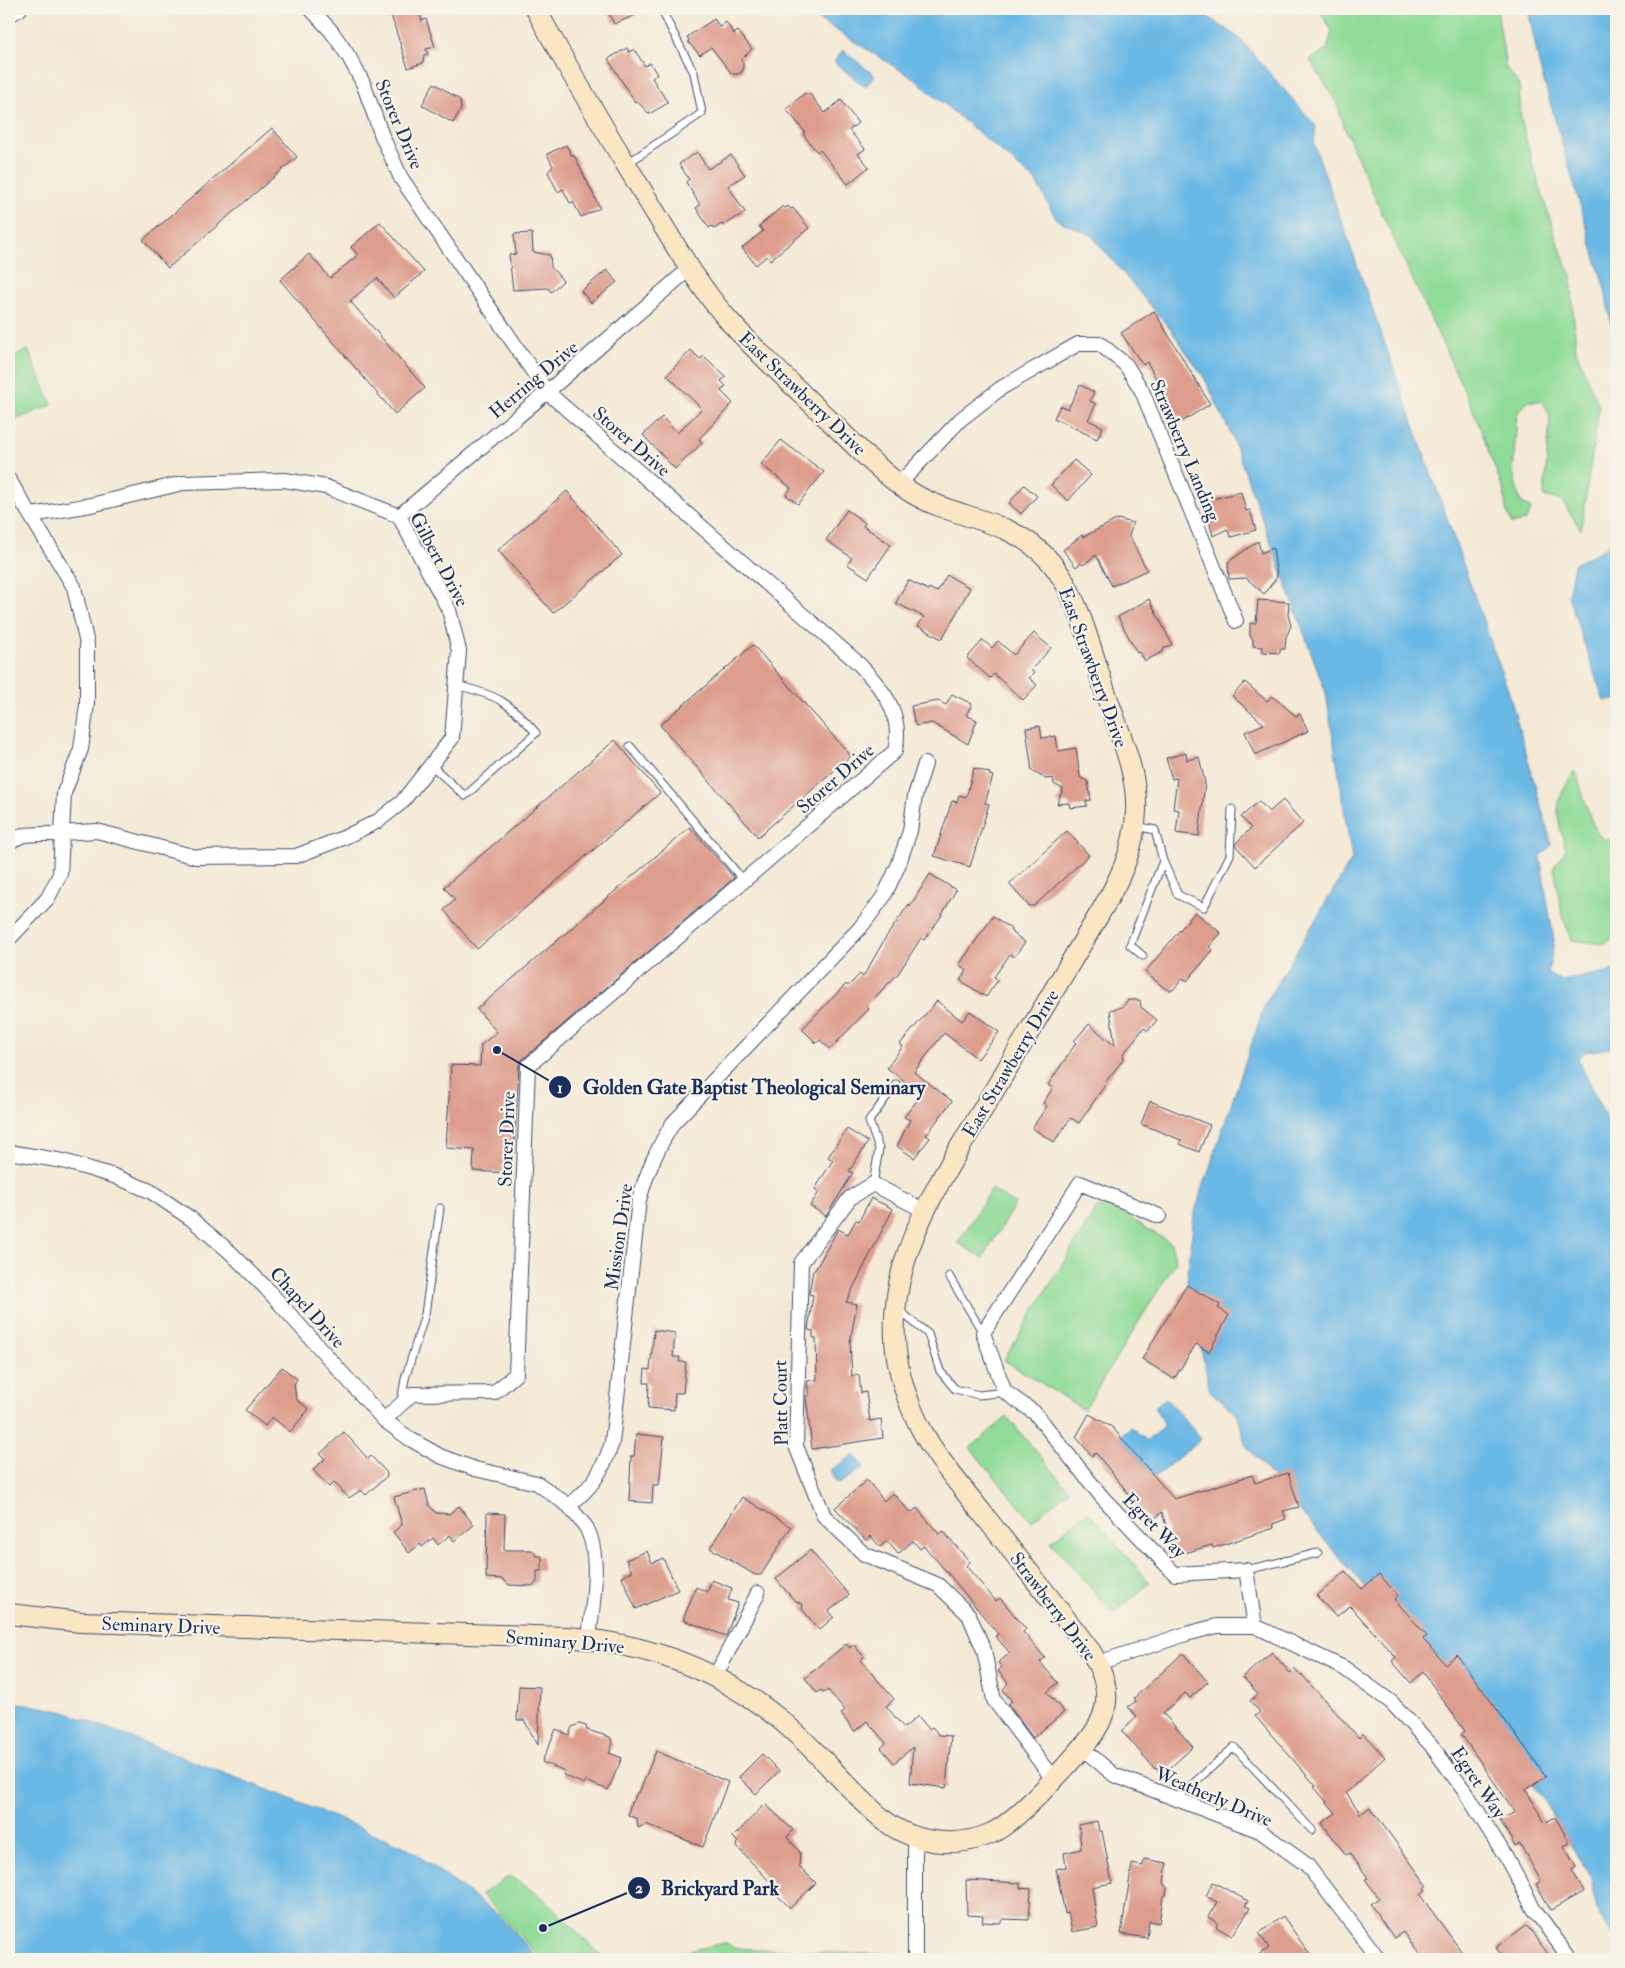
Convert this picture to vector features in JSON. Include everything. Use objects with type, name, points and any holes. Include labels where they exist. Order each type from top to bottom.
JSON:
[{"type":"street","points":[[9,15],[20,9]]},
{"type":"street","name":"Storer Drive","points":[[311,9],[332,32],[349,57],[363,83],[382,136],[402,178],[547,392],[858,662],[885,694],[898,724],[895,751],[528,1066],[516,1374],[494,1393],[412,1394],[401,1402],[384,1420]]},
{"type":"street","name":"East Strawberry Drive","points":[[536,9],[568,68],[689,269],[731,322],[762,355],[898,484],[933,503],[992,522],[1018,534],[1049,559],[1061,576],[1081,621],[1129,765],[1137,808],[1135,826],[1132,845],[1115,888],[923,1210],[902,1268],[895,1307],[899,1363],[911,1409],[922,1430],[953,1475]]},
{"type":"street","name":"Herring Drive","points":[[399,516],[547,392],[689,269]]},
{"type":"street","name":"Strawberry Landing","points":[[898,484],[961,419],[1001,388],[1078,344],[1100,344],[1126,365],[1142,390],[1236,621]]},
{"type":"street","points":[[9,480],[32,515],[74,588],[87,644],[87,704],[81,749],[64,793],[60,834],[60,874],[48,898],[9,939]]},
{"type":"street","name":"Gilbert Drive","points":[[9,842],[23,835],[97,831],[196,856],[296,856],[343,838],[378,821],[402,802],[452,738],[459,651],[449,610],[399,516],[326,487],[285,480],[183,483],[92,505],[32,515]]},
{"type":"street","name":"Mission Drive","points":[[569,1506],[596,1480],[605,1465],[612,1442],[639,1200],[655,1151],[673,1123],[860,928],[884,896],[898,866],[910,831],[915,796],[925,764]]},
{"type":"street","name":"Chapel Drive","points":[[9,1152],[63,1161],[114,1176],[150,1191],[190,1218],[230,1252],[266,1288],[384,1420],[410,1439],[440,1456],[475,1469],[537,1483],[569,1506]]},
{"type":"street","points":[[1005,1392],[983,1333],[1080,1183],[1159,1216]]},
{"type":"street","points":[[873,1184],[923,1210]]},
{"type":"street","name":"Platt Court","points":[[873,1184],[850,1198],[802,1263],[796,1446],[824,1516],[864,1554],[938,1585],[969,1615],[984,1650],[994,1700],[1053,1779]]},
{"type":"street","name":"Egret Way","points":[[1005,1392],[1035,1413],[1102,1497],[1175,1574],[1246,1570]]},
{"type":"street","name":"Strawberry Drive","points":[[953,1475],[1072,1626],[1098,1663],[1107,1691],[1106,1704],[1103,1718],[1082,1748]]},
{"type":"street","points":[[569,1506],[586,1528],[592,1546],[595,1566],[589,1639]]},
{"type":"street","points":[[1098,1663],[1209,1628],[1255,1626],[1246,1570]]},
{"type":"street","points":[[715,1677],[758,1593]]},
{"type":"street","name":"Seminary Drive","points":[[9,1614],[81,1622],[589,1639],[646,1650],[678,1660],[715,1677],[735,1688],[780,1720],[880,1817],[896,1829],[915,1838],[954,1843],[974,1840],[993,1832],[1009,1821],[1082,1748]]},
{"type":"street","name":"Egret Way","points":[[1255,1626],[1344,1668],[1391,1702],[1431,1745],[1466,1793],[1506,1857],[1534,1909],[1570,1959]]},
{"type":"street","name":"Weatherly Drive","points":[[1082,1748],[1114,1775],[1260,1831],[1307,1865],[1379,1959]]},
{"type":"street","points":[[915,1838],[915,1959]]},
{"type":"lane","points":[[626,165],[702,113],[694,73],[661,9]]},
{"type":"lane","points":[[432,766],[465,796],[536,733],[517,710],[490,693],[456,685]]},
{"type":"lane","points":[[630,746],[744,881]]},
{"type":"lane","points":[[1135,826],[1155,830],[1163,861],[1178,895],[1204,907],[1230,855],[1232,809]]},
{"type":"lane","points":[[1143,956],[1130,945],[1163,861]]},
{"type":"lane","points":[[873,1184],[879,1149],[870,1121],[896,1084]]},
{"type":"lane","points":[[401,1402],[405,1379],[425,1314],[440,1208]]},
{"type":"lane","points":[[949,1276],[983,1333]]},
{"type":"lane","points":[[895,1307],[928,1334],[940,1371],[955,1389],[979,1395],[1005,1392]]},
{"type":"lane","points":[[1246,1570],[1318,1553]]},
{"type":"lane","points":[[1176,1798],[1234,1747],[1312,1830]]},
{"type":"green space","points":[[1318,9],[1497,9],[1506,68],[1519,85],[1521,119],[1532,162],[1557,241],[1571,276],[1576,351],[1599,407],[1581,530],[1562,501],[1544,496],[1550,416],[1542,401],[1527,401],[1517,414],[1513,472],[1520,501],[1531,509],[1526,520],[1512,524],[1506,509],[1504,492],[1474,412],[1381,211],[1345,129],[1336,101],[1310,60],[1327,50],[1332,31]]},
{"type":"green space","points":[[28,350],[52,405],[13,421],[9,410],[9,358]]},
{"type":"green space","points":[[1575,770],[1587,808],[1599,835],[1604,839],[1616,841],[1616,937],[1603,944],[1572,940],[1562,915],[1554,867],[1566,849],[1558,816],[1558,808],[1563,791]]},
{"type":"green space","points":[[991,1189],[1015,1204],[983,1258],[958,1243]]},
{"type":"green space","points":[[1108,1205],[1171,1243],[1176,1262],[1084,1410],[1004,1360],[1096,1209]]},
{"type":"green space","points":[[1007,1417],[1069,1490],[1032,1521],[970,1448]]},
{"type":"green space","points":[[1088,1511],[1150,1583],[1113,1614],[1051,1542]]},
{"type":"green space","points":[[510,1876],[542,1897],[605,1959],[541,1959],[481,1894]]},
{"type":"green space","points":[[724,1943],[734,1948],[897,1955],[897,1959],[654,1959]]},
{"type":"water","points":[[802,9],[1196,9],[1238,37],[1316,126],[1314,144],[1509,693],[1552,845],[1540,857],[1554,941],[1548,973],[1562,981],[1616,970],[1616,1047],[1584,1052],[1578,1059],[1608,1123],[1616,1149],[1616,1939],[1600,1917],[1590,1875],[1523,1767],[1342,1561],[1245,1444],[1238,1416],[1210,1391],[1187,1281],[1194,1214],[1265,1004],[1352,859],[1326,693],[1231,434],[1205,379],[1171,330],[1091,235],[1057,220],[1035,180],[913,78]]},
{"type":"water","points":[[1528,9],[1616,9],[1616,351],[1605,290],[1540,68]]},
{"type":"water","points":[[843,50],[875,76],[865,87],[834,62]]},
{"type":"water","points":[[1616,532],[1616,700],[1604,701],[1568,596],[1574,564],[1606,548]]},
{"type":"water","points":[[1166,1398],[1201,1439],[1155,1477],[1120,1436],[1131,1427],[1147,1441],[1165,1425],[1154,1407]]},
{"type":"water","points":[[854,1455],[863,1465],[863,1468],[839,1484],[836,1483],[830,1470]]},
{"type":"water","points":[[9,1701],[62,1711],[281,1795],[408,1848],[498,1915],[538,1959],[9,1959]]},
{"type":"building","points":[[389,9],[418,9],[422,21],[426,19],[435,47],[426,49],[428,54],[424,55],[423,63],[408,68]]},
{"type":"building","points":[[607,9],[650,9],[614,24]]},
{"type":"building","points":[[714,19],[720,27],[726,22],[734,34],[738,31],[752,49],[741,60],[743,71],[738,74],[732,74],[711,47],[700,55],[688,42],[687,37]]},
{"type":"building","points":[[627,48],[629,52],[634,49],[645,66],[650,63],[657,74],[652,78],[668,103],[649,114],[637,101],[635,102],[608,59]]},
{"type":"building","points":[[434,83],[460,100],[461,109],[453,123],[422,105]]},
{"type":"building","points":[[805,93],[807,95],[809,93],[825,113],[841,100],[858,123],[849,130],[865,149],[858,154],[869,167],[848,184],[820,150],[817,152],[803,134],[805,132],[786,109]]},
{"type":"building","points":[[272,128],[297,157],[168,268],[143,240]]},
{"type":"building","points":[[566,145],[572,156],[574,155],[600,208],[581,217],[573,202],[570,203],[563,189],[558,192],[548,172],[553,166],[547,154]]},
{"type":"building","points":[[697,152],[708,169],[731,155],[745,175],[728,186],[745,212],[723,226],[722,224],[714,229],[712,226],[709,228],[696,208],[700,205],[686,182],[689,179],[679,164]]},
{"type":"building","points":[[783,206],[785,208],[788,206],[791,209],[793,208],[809,228],[770,260],[767,256],[756,265],[742,248],[763,231],[759,226]]},
{"type":"building","points":[[380,222],[424,272],[394,298],[377,278],[350,301],[425,388],[395,414],[280,280],[309,254],[330,278],[358,255],[351,247]]},
{"type":"building","points":[[532,233],[533,252],[550,255],[551,267],[563,281],[551,292],[548,288],[513,290],[509,255],[516,254],[514,234]]},
{"type":"building","points":[[607,270],[617,282],[591,303],[581,291]]},
{"type":"building","points":[[1154,311],[1210,404],[1177,425],[1160,393],[1163,391],[1147,362],[1143,365],[1121,333]]},
{"type":"building","points":[[691,350],[700,359],[704,356],[726,377],[721,381],[726,386],[721,391],[733,403],[699,439],[702,443],[675,469],[643,435],[662,417],[677,433],[702,409],[667,375]]},
{"type":"building","points":[[1080,385],[1094,392],[1090,401],[1096,404],[1088,420],[1103,427],[1097,439],[1054,418],[1060,406],[1068,409]]},
{"type":"building","points":[[781,440],[824,472],[798,504],[786,495],[791,488],[761,464]]},
{"type":"building","points":[[1074,460],[1091,475],[1068,501],[1051,485]]},
{"type":"building","points":[[1024,485],[1037,496],[1021,514],[1009,503]]},
{"type":"building","points":[[567,491],[622,555],[553,613],[498,550]]},
{"type":"building","points":[[1241,492],[1246,511],[1250,510],[1256,530],[1231,537],[1227,529],[1213,536],[1209,520],[1213,519],[1208,500]]},
{"type":"building","points":[[847,510],[865,523],[863,526],[891,545],[868,578],[847,564],[852,558],[826,540]]},
{"type":"building","points":[[1118,519],[1133,523],[1129,536],[1147,570],[1112,586],[1096,555],[1083,565],[1081,563],[1076,567],[1063,550],[1082,535],[1083,537]]},
{"type":"building","points":[[1258,541],[1261,553],[1273,548],[1277,577],[1264,594],[1246,578],[1229,579],[1228,562]]},
{"type":"building","points":[[947,575],[970,588],[942,639],[918,626],[924,617],[896,603],[908,580],[928,590],[929,588],[937,592]]},
{"type":"building","points":[[1149,599],[1172,644],[1163,649],[1164,651],[1145,661],[1140,652],[1137,653],[1118,617]]},
{"type":"building","points":[[1258,600],[1289,602],[1288,615],[1291,626],[1286,637],[1285,649],[1280,649],[1280,653],[1262,652],[1263,647],[1253,646],[1253,639],[1250,636],[1250,623],[1256,623]]},
{"type":"building","points":[[1034,633],[1051,648],[1031,670],[1034,673],[1029,678],[1037,685],[1023,700],[994,674],[990,678],[967,658],[983,640],[992,648],[998,641],[1014,655]]},
{"type":"building","points":[[753,645],[851,756],[758,837],[660,725]]},
{"type":"building","points":[[1245,682],[1267,701],[1272,696],[1296,716],[1300,714],[1308,731],[1255,755],[1245,732],[1264,724],[1232,696]]},
{"type":"building","points":[[952,694],[972,704],[966,715],[977,720],[968,744],[932,723],[916,726],[914,721],[911,706],[938,701],[946,705]]},
{"type":"building","points":[[1040,726],[1042,738],[1056,736],[1058,751],[1076,748],[1080,777],[1088,782],[1091,800],[1086,801],[1087,806],[1070,808],[1069,803],[1057,804],[1063,789],[1054,784],[1053,778],[1046,779],[1032,771],[1026,728]]},
{"type":"building","points":[[615,740],[660,793],[477,949],[444,910],[455,900],[444,887]]},
{"type":"building","points":[[1186,753],[1187,760],[1199,757],[1205,782],[1199,836],[1176,833],[1179,810],[1173,809],[1177,778],[1172,779],[1166,758]]},
{"type":"building","points":[[974,768],[990,773],[989,775],[993,776],[985,803],[989,804],[970,867],[934,856],[952,801],[957,802],[959,795],[966,797]]},
{"type":"building","points":[[1283,800],[1303,823],[1255,867],[1236,846],[1236,843],[1251,828],[1241,817],[1259,801],[1269,812]]},
{"type":"building","points":[[690,827],[734,878],[522,1060],[519,1066],[514,1153],[508,1153],[507,1173],[473,1171],[474,1150],[446,1148],[451,1065],[480,1066],[481,1045],[497,1032],[477,1009]]},
{"type":"building","points":[[1067,831],[1089,855],[1034,906],[1029,906],[1009,884]]},
{"type":"building","points":[[930,874],[956,890],[940,918],[924,940],[921,938],[898,974],[866,1006],[869,1009],[830,1049],[820,1040],[816,1043],[802,1029],[846,984],[848,986],[860,974],[863,977],[886,937],[909,904],[910,906]]},
{"type":"building","points":[[1195,912],[1221,933],[1209,947],[1213,950],[1187,981],[1183,978],[1173,990],[1167,990],[1145,972]]},
{"type":"building","points":[[993,916],[1025,942],[1014,957],[1010,954],[994,977],[998,980],[986,997],[960,980],[967,970],[959,965]]},
{"type":"building","points":[[1128,1000],[1140,1000],[1141,1007],[1157,1020],[1148,1031],[1144,1028],[1123,1054],[1124,1058],[1079,1123],[1071,1118],[1054,1142],[1032,1128],[1047,1106],[1043,1103],[1053,1088],[1048,1085],[1076,1043],[1074,1041],[1089,1024],[1115,1046],[1110,1010],[1122,1007]]},
{"type":"building","points":[[937,1001],[962,1021],[970,1011],[999,1032],[978,1059],[944,1033],[914,1072],[952,1101],[926,1135],[930,1138],[914,1158],[897,1146],[910,1120],[904,1117],[922,1094],[887,1068],[903,1046],[900,1044]]},
{"type":"building","points":[[1150,1101],[1210,1125],[1199,1152],[1180,1144],[1181,1140],[1141,1124]]},
{"type":"building","points":[[847,1129],[868,1142],[849,1171],[853,1173],[826,1216],[810,1206],[819,1192],[815,1189],[833,1160],[828,1157]]},
{"type":"building","points":[[871,1198],[893,1209],[846,1302],[857,1304],[850,1342],[852,1376],[859,1375],[861,1393],[866,1392],[870,1421],[881,1419],[883,1438],[812,1449],[806,1396],[809,1395],[807,1381],[817,1380],[816,1338],[813,1338],[813,1331],[808,1330],[813,1295],[809,1294],[813,1270],[815,1270],[838,1229],[848,1234],[856,1220],[859,1221]]},
{"type":"building","points":[[1187,1285],[1220,1305],[1218,1308],[1229,1315],[1209,1352],[1196,1344],[1174,1379],[1142,1359]]},
{"type":"building","points":[[654,1330],[675,1333],[673,1357],[680,1357],[679,1362],[686,1362],[683,1393],[675,1393],[674,1410],[648,1408],[649,1383],[644,1383],[645,1369],[650,1370]]},
{"type":"building","points":[[282,1367],[297,1379],[294,1384],[296,1399],[309,1409],[290,1432],[272,1417],[265,1426],[245,1410]]},
{"type":"building","points":[[1089,1414],[1112,1427],[1174,1499],[1252,1475],[1255,1483],[1288,1473],[1299,1507],[1283,1511],[1286,1519],[1273,1524],[1274,1528],[1213,1548],[1212,1545],[1175,1556],[1162,1512],[1151,1522],[1096,1453],[1092,1456],[1076,1437]]},
{"type":"building","points":[[344,1432],[368,1459],[371,1456],[387,1473],[387,1476],[366,1495],[361,1490],[349,1498],[334,1482],[329,1487],[313,1470],[325,1459],[320,1454]]},
{"type":"building","points":[[636,1434],[664,1437],[659,1485],[653,1485],[652,1503],[629,1501],[631,1456],[634,1456]]},
{"type":"building","points":[[867,1480],[884,1501],[893,1493],[911,1513],[917,1508],[939,1534],[943,1531],[970,1562],[966,1566],[996,1601],[1000,1598],[1026,1629],[1023,1632],[1045,1658],[1040,1662],[1058,1683],[1047,1692],[1064,1712],[1033,1738],[1008,1704],[1012,1701],[1003,1690],[1008,1683],[998,1671],[1002,1667],[998,1663],[1010,1653],[995,1636],[998,1634],[952,1578],[924,1546],[920,1549],[913,1541],[898,1554],[887,1541],[880,1547],[871,1536],[866,1540],[835,1508]]},
{"type":"building","points":[[425,1489],[429,1505],[436,1513],[449,1514],[459,1506],[474,1525],[454,1541],[450,1535],[438,1545],[433,1538],[422,1547],[420,1544],[409,1553],[393,1532],[402,1525],[394,1497]]},
{"type":"building","points":[[742,1497],[791,1527],[761,1575],[755,1575],[710,1548]]},
{"type":"building","points":[[487,1513],[505,1514],[504,1550],[532,1550],[537,1556],[542,1556],[542,1571],[537,1571],[537,1582],[532,1586],[509,1585],[503,1579],[486,1578]]},
{"type":"building","points":[[810,1550],[849,1595],[829,1611],[834,1617],[819,1630],[802,1609],[803,1605],[793,1599],[776,1579]]},
{"type":"building","points":[[647,1551],[652,1563],[663,1558],[678,1590],[636,1609],[622,1577],[632,1572],[626,1560]]},
{"type":"building","points":[[1345,1571],[1362,1589],[1379,1574],[1398,1596],[1394,1599],[1427,1636],[1423,1639],[1445,1664],[1457,1655],[1546,1776],[1526,1790],[1545,1823],[1555,1817],[1570,1843],[1564,1846],[1576,1867],[1572,1870],[1584,1891],[1551,1910],[1536,1884],[1541,1881],[1520,1844],[1515,1846],[1500,1820],[1515,1812],[1461,1734],[1465,1731],[1423,1672],[1411,1683],[1392,1661],[1396,1657],[1350,1606],[1336,1617],[1317,1596]]},
{"type":"building","points":[[712,1580],[732,1588],[728,1600],[738,1603],[726,1636],[683,1620],[696,1587],[707,1592]]},
{"type":"building","points":[[846,1644],[850,1648],[853,1644],[864,1657],[860,1660],[894,1699],[886,1706],[904,1728],[918,1716],[929,1729],[932,1727],[939,1735],[951,1736],[946,1788],[910,1783],[913,1747],[894,1763],[881,1748],[886,1743],[867,1721],[855,1731],[853,1730],[841,1714],[845,1710],[828,1690],[824,1693],[821,1690],[817,1693],[805,1678]]},
{"type":"building","points":[[1272,1652],[1290,1673],[1294,1669],[1302,1675],[1359,1738],[1363,1734],[1385,1757],[1346,1793],[1361,1814],[1370,1807],[1427,1885],[1424,1888],[1426,1890],[1420,1895],[1467,1959],[1423,1959],[1403,1932],[1394,1938],[1370,1904],[1379,1898],[1365,1879],[1368,1878],[1350,1853],[1346,1855],[1322,1823],[1336,1813],[1314,1787],[1316,1786],[1255,1716],[1260,1712],[1250,1701],[1258,1694],[1243,1677]]},
{"type":"building","points":[[1183,1653],[1208,1682],[1190,1698],[1185,1693],[1163,1713],[1193,1747],[1162,1775],[1122,1731],[1137,1717],[1128,1707],[1136,1701],[1134,1698]]},
{"type":"building","points":[[519,1686],[540,1687],[538,1745],[524,1720],[517,1720]]},
{"type":"building","points":[[579,1724],[586,1726],[587,1730],[610,1737],[613,1744],[609,1753],[622,1758],[608,1790],[586,1781],[584,1784],[563,1775],[565,1771],[542,1762],[556,1729],[569,1735],[572,1727]]},
{"type":"building","points":[[656,1751],[728,1782],[703,1847],[646,1824],[638,1828],[637,1819],[628,1815],[631,1802],[634,1800],[637,1792],[639,1793]]},
{"type":"building","points":[[762,1754],[779,1771],[756,1794],[739,1777]]},
{"type":"building","points":[[765,1804],[793,1830],[787,1837],[800,1852],[799,1866],[816,1883],[790,1908],[770,1888],[773,1885],[737,1847],[738,1842],[733,1837]]},
{"type":"building","points":[[1097,1821],[1099,1831],[1102,1831],[1112,1883],[1092,1887],[1098,1927],[1072,1932],[1068,1913],[1065,1914],[1056,1869],[1066,1867],[1064,1853],[1081,1849],[1079,1825]]},
{"type":"building","points":[[1144,1859],[1167,1863],[1164,1883],[1167,1887],[1166,1895],[1163,1897],[1159,1923],[1149,1921],[1147,1938],[1121,1934],[1132,1864],[1143,1866]]},
{"type":"building","points":[[966,1880],[1020,1883],[1020,1888],[1031,1889],[1029,1920],[1003,1919],[1000,1923],[982,1922],[983,1916],[967,1915]]},
{"type":"building","points":[[1213,1882],[1248,1901],[1245,1906],[1250,1908],[1232,1936],[1216,1927],[1218,1923],[1208,1917],[1217,1902],[1206,1896]]},
{"type":"building","points":[[1283,1916],[1313,1959],[1252,1959],[1269,1948],[1259,1933]]},
{"type":"building","points":[[1526,1925],[1552,1959],[1505,1959],[1496,1948]]},
{"type":"place","name":"Golden Gate Baptist Theological Seminary","points":[[497,1050]]},
{"type":"place","name":"Brickyard Park","points":[[543,1928]]}]
